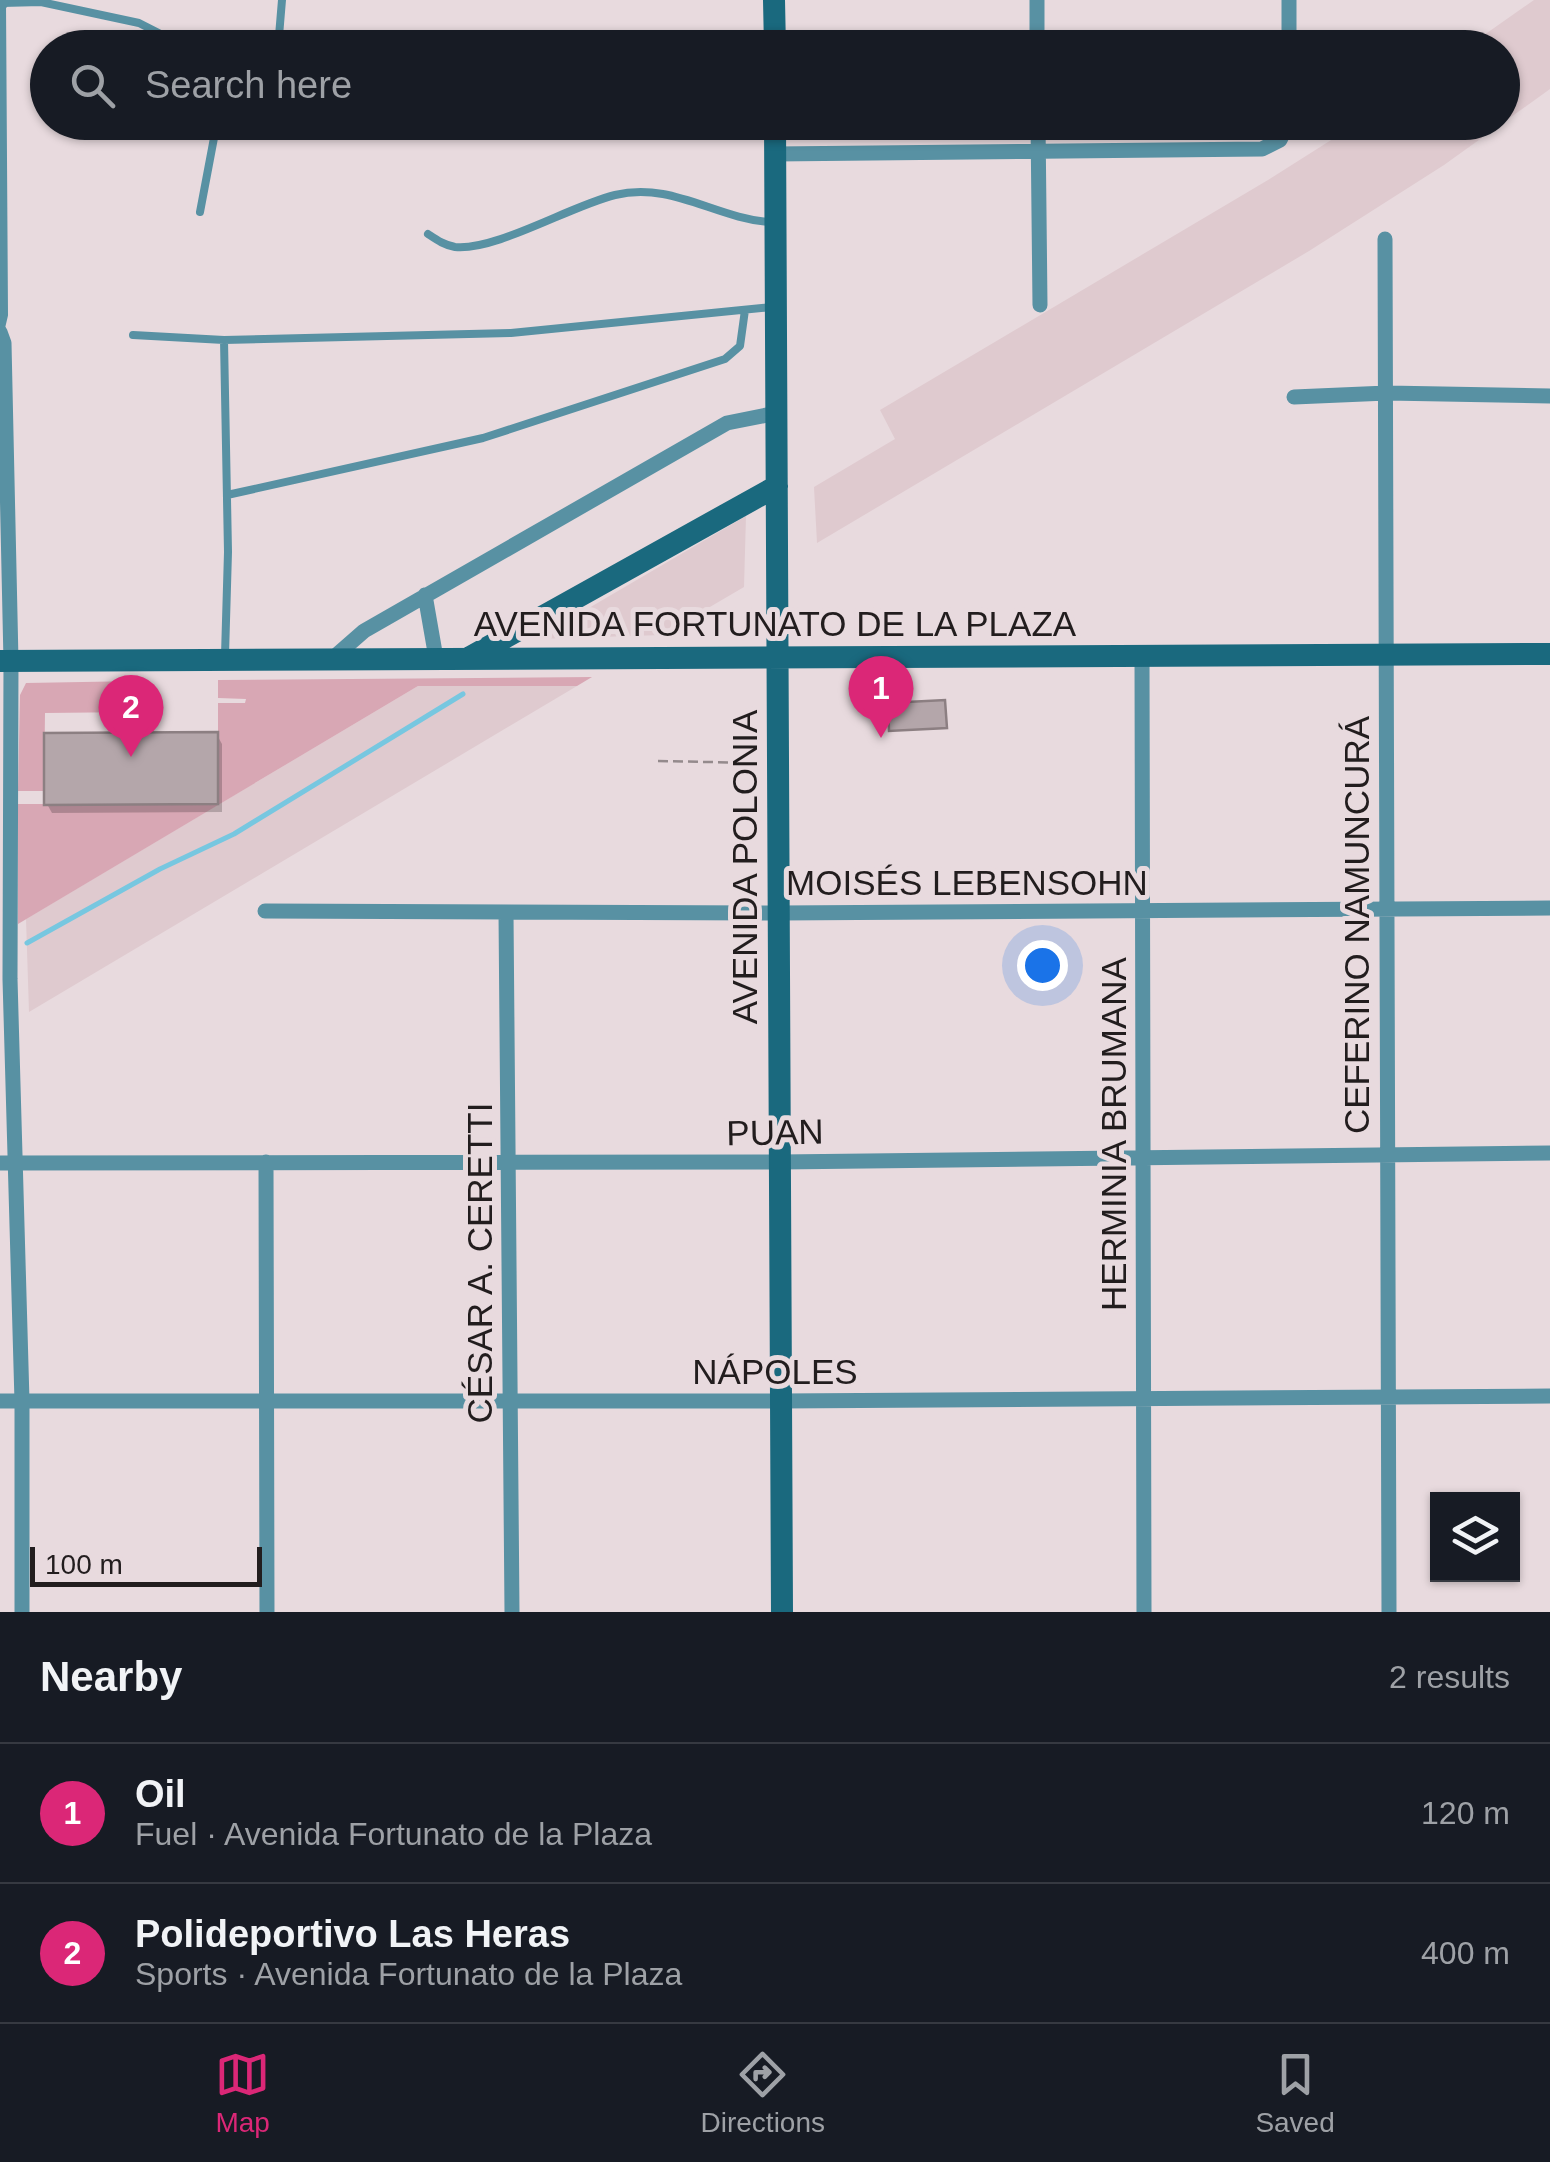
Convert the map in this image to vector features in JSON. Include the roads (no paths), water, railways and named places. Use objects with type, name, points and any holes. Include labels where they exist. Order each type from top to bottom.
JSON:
[{"type":"main road","points":[[774,0],[774,30]]},
{"type":"main road","name":"AVENIDA POLONIA","points":[[775,140],[782,1612]]},
{"type":"main road","points":[[468,658],[777,486]]},
{"type":"main road","name":"AVENIDA FORTUNATO DE LA PLAZA","points":[[6,661],[1550,654]]},
{"type":"street","points":[[1037,0],[1037,30]]},
{"type":"street","points":[[1289,0],[1289,30]]},
{"type":"street","points":[[1038,140],[1040,305]]},
{"type":"street","points":[[775,154],[1262,148],[1280,140]]},
{"type":"street","name":"CEFERINO NAMUNCURÁ","points":[[1385,239],[1389,1612]]},
{"type":"street","points":[[0,332],[4,343],[10,979],[7,1163],[22,1400],[22,1612]]},
{"type":"street","points":[[1294,397],[1550,396]]},
{"type":"street","points":[[332,659],[364,631],[726,423],[777,413]]},
{"type":"street","points":[[425,595],[436,658]]},
{"type":"street","name":"HERMINIA BRUMANA","points":[[1142,657],[1144,1612]]},
{"type":"street","name":"MOISÉS LEBENSOHN","points":[[265,911],[779,913],[1550,908]]},
{"type":"street","name":"CÉSAR A. CERETTI","points":[[506,913],[512,1612]]},
{"type":"street","name":"PUAN","points":[[7,1163],[780,1162],[1550,1153]]},
{"type":"street","points":[[266,1162],[268,1612]]},
{"type":"street","name":"NÁPOLES","points":[[0,1401],[781,1402],[1550,1396]]},
{"type":"lane","points":[[280,30],[282,0]]},
{"type":"lane","points":[[0,332],[4,315],[1,2],[41,2],[139,22],[154,30]]},
{"type":"lane","points":[[200,212],[214,140]]},
{"type":"lane","points":[[428,234],[442,244],[481,244],[588,203],[645,191],[673,194],[750,221],[776,222]]},
{"type":"lane","points":[[133,335],[224,340],[525,333],[776,306]]},
{"type":"lane","points":[[227,495],[483,438],[725,359],[740,346],[745,310]]},
{"type":"lane","points":[[224,340],[225,660]]},
{"type":"waterway","points":[[27,943],[160,869],[234,834],[463,694]]},
{"type":"place","name":"Oil","points":[[881,738]]},
{"type":"place","name":"Polideportivo Las Heras","points":[[131,757]]}]
